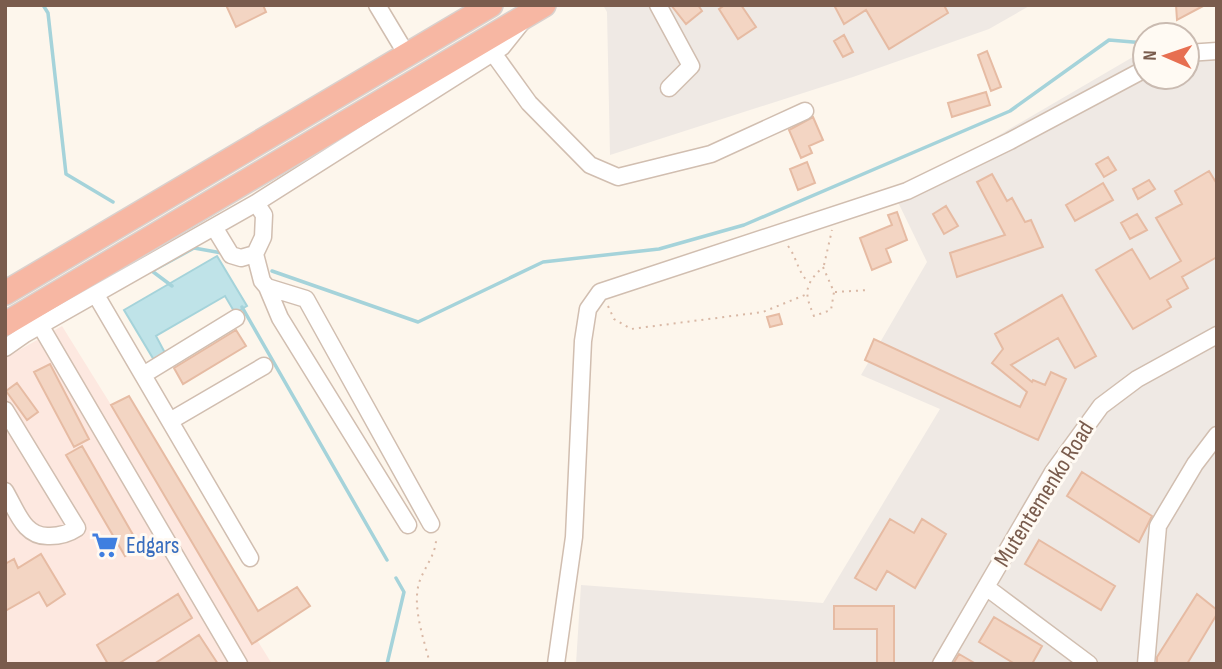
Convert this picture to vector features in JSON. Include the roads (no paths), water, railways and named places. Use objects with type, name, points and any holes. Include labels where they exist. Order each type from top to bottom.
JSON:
[{"type":"highway","points":[[5,293],[491,5]]},
{"type":"highway","points":[[24,324],[536,10]]},
{"type":"street","points":[[377,5],[407,55]]},
{"type":"street","points":[[658,5],[691,66],[669,88]]},
{"type":"street","points":[[5,348],[24,324],[96,295],[256,203],[493,53],[502,47],[536,10]]},
{"type":"street","points":[[493,53],[529,103],[590,165],[618,177],[711,154],[805,111]]},
{"type":"street","points":[[556,664],[575,524],[583,341],[588,309],[600,292],[907,191],[1010,142],[1131,77]]},
{"type":"street","points":[[256,203],[264,215],[263,237],[255,254],[262,281],[280,318],[408,525]]},
{"type":"street","points":[[214,227],[231,255],[242,258],[255,254]]},
{"type":"street","points":[[267,287],[306,299],[431,524]]},
{"type":"street","points":[[96,295],[250,558]]},
{"type":"street","points":[[143,375],[236,318]]},
{"type":"street","points":[[24,324],[239,664]]},
{"type":"street","name":"Mutentemenko Road","points":[[941,664],[1053,472],[1101,406],[1136,379],[1217,335]]},
{"type":"street","points":[[170,421],[264,366]]},
{"type":"street","points":[[5,410],[77,528],[58,536],[39,537],[30,533],[5,491]]},
{"type":"street","points":[[1146,664],[1158,526],[1195,464],[1217,435]]},
{"type":"street","points":[[986,587],[1090,664]]},
{"type":"water","points":[[217,256],[247,306],[235,313],[225,296],[156,336],[165,353],[154,360],[124,310]]},
{"type":"waterway","points":[[43,5],[48,13],[66,174],[113,202]]},
{"type":"waterway","points":[[272,271],[418,322],[543,262],[659,249],[744,225],[1010,111],[1109,40],[1131,42]]},
{"type":"waterway","points":[[172,286],[152,271],[194,248],[222,253]]},
{"type":"waterway","points":[[242,307],[387,560]]},
{"type":"waterway","points":[[387,664],[404,592],[396,578]]},
{"type":"place","name":"Edgars","points":[[105,545]]}]
